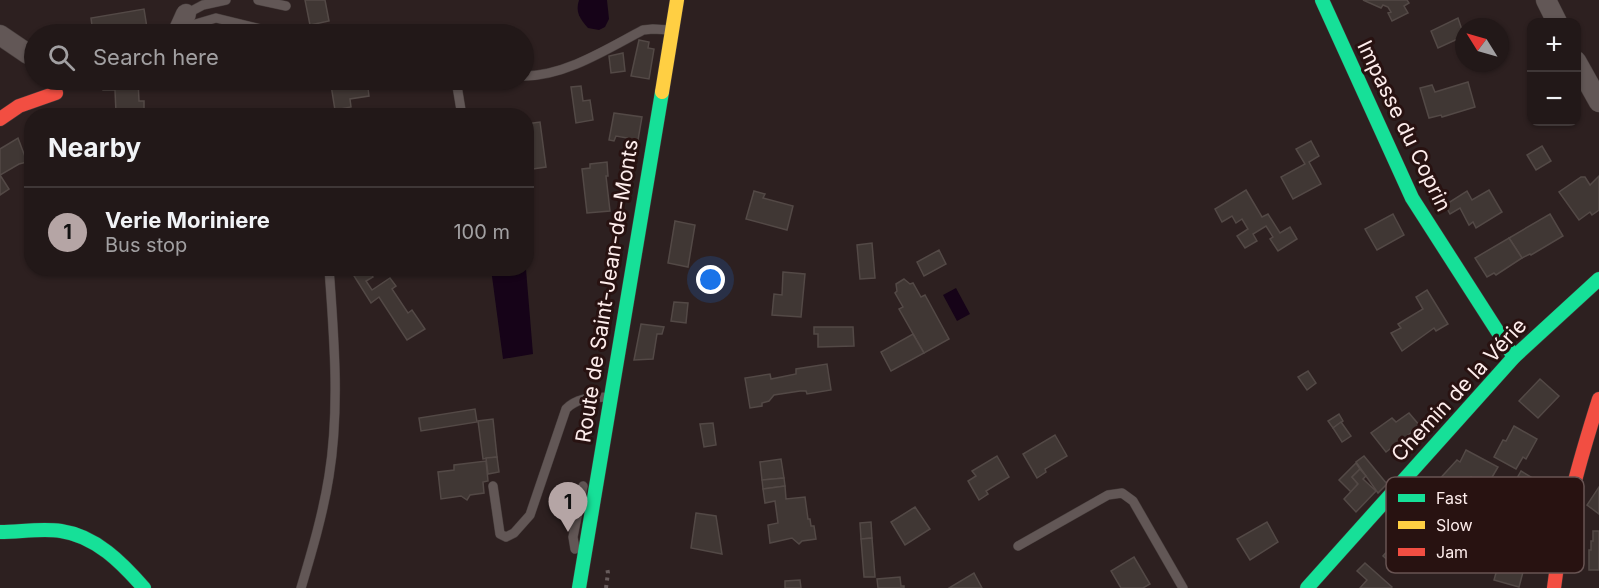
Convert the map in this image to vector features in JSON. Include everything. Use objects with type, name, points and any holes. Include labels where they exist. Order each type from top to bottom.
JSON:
[{"type":"street","name":"Route de Saint-Jean-de-Monts","points":[[580,584],[677,0]]},
{"type":"street","name":"Impasse du Coprin","points":[[1322,0],[1412,198],[1514,357]]},
{"type":"street","points":[[1546,0],[1555,18]]},
{"type":"street","points":[[0,35],[24,51]]},
{"type":"street","points":[[1581,70],[1599,102]]},
{"type":"street","points":[[0,119],[19,106],[56,93]]},
{"type":"street","name":"Chemin de la Vérie","points":[[1406,477],[1514,357],[1599,279]]},
{"type":"street","points":[[1575,477],[1599,399]]},
{"type":"street","name":"Chemin de la Vérie","points":[[1307,588],[1386,500]]},
{"type":"street","points":[[0,532],[64,532],[92,541],[118,558],[144,588]]},
{"type":"street","points":[[1554,588],[1556,573]]},
{"type":"lane","points":[[183,24],[203,4],[226,0]]},
{"type":"lane","points":[[258,0],[286,6]]},
{"type":"lane","points":[[190,24],[216,18],[240,24]]},
{"type":"lane","points":[[534,75],[569,66],[643,30],[653,28],[672,30]]},
{"type":"lane","points":[[458,90],[461,108]]},
{"type":"lane","points":[[301,588],[317,532],[329,476],[334,424],[334,348],[330,276]]},
{"type":"lane","points":[[493,486],[500,534],[506,537],[514,534],[530,515],[566,409],[581,399],[611,397]]},
{"type":"lane","points":[[1017,546],[1108,495],[1122,493],[1133,501],[1183,588]]},
{"type":"shaded area","points":[[579,0],[607,0],[609,19],[605,27],[599,30],[588,28],[579,15]]},
{"type":"shaded area","points":[[492,276],[527,276],[533,354],[503,359]]},
{"type":"shaded area","points":[[956,288],[970,314],[957,321],[943,295]]},
{"type":"building","points":[[305,0],[325,0],[329,21],[310,24]]},
{"type":"building","points":[[1363,0],[1407,0],[1409,3],[1404,6],[1408,13],[1392,21],[1388,7],[1383,5],[1381,8]]},
{"type":"building","points":[[144,9],[146,24],[92,24],[91,18]]},
{"type":"building","points":[[1455,19],[1455,40],[1438,48],[1431,31]]},
{"type":"building","points":[[639,40],[649,42],[648,48],[654,49],[649,79],[631,76]]},
{"type":"building","points":[[623,53],[625,71],[611,73],[609,56]]},
{"type":"building","points":[[1468,82],[1475,107],[1442,117],[1441,115],[1429,118],[1420,88],[1432,85],[1435,92]]},
{"type":"building","points":[[581,86],[583,101],[590,100],[593,120],[576,123],[571,87]]},
{"type":"building","points":[[115,90],[138,90],[139,101],[144,101],[144,108],[116,108]]},
{"type":"building","points":[[332,90],[368,90],[369,96],[350,99],[351,107],[335,108]]},
{"type":"building","points":[[614,113],[642,117],[638,140],[616,136],[614,141],[609,140]]},
{"type":"building","points":[[540,122],[546,167],[534,169],[534,123]]},
{"type":"building","points":[[18,138],[24,154],[24,163],[0,175],[0,149]]},
{"type":"building","points":[[1311,141],[1319,156],[1309,162],[1321,184],[1293,199],[1281,177],[1305,164],[1296,149]]},
{"type":"building","points":[[1542,146],[1551,161],[1536,170],[1527,155]]},
{"type":"building","points":[[607,162],[608,176],[606,176],[610,211],[587,213],[582,169],[590,168],[590,164]]},
{"type":"building","points":[[0,175],[9,189],[0,195]]},
{"type":"building","points":[[1599,176],[1599,210],[1592,215],[1590,212],[1579,220],[1559,192],[1581,177],[1585,177],[1590,185]]},
{"type":"building","points":[[1246,190],[1262,217],[1268,214],[1280,233],[1290,227],[1297,239],[1278,251],[1270,239],[1273,237],[1266,226],[1253,234],[1257,241],[1245,248],[1237,236],[1248,229],[1242,219],[1236,223],[1232,216],[1222,222],[1215,209]]},
{"type":"building","points":[[1489,190],[1502,212],[1476,228],[1473,222],[1469,225],[1460,208],[1450,214],[1445,205],[1467,191],[1472,200]]},
{"type":"building","points":[[754,191],[765,194],[763,198],[793,206],[787,230],[746,219]]},
{"type":"building","points":[[1393,214],[1404,235],[1377,250],[1365,229]]},
{"type":"building","points":[[1550,214],[1563,236],[1522,258],[1509,238]]},
{"type":"building","points":[[675,221],[695,225],[688,267],[668,263]]},
{"type":"building","points":[[1509,238],[1522,258],[1496,275],[1494,273],[1487,277],[1475,258]]},
{"type":"building","points":[[872,243],[875,278],[860,279],[857,245]]},
{"type":"building","points":[[939,250],[946,264],[924,276],[917,262]]},
{"type":"building","points":[[783,272],[805,274],[801,317],[772,315],[774,294],[782,295]]},
{"type":"building","points":[[354,276],[372,276],[366,281],[372,290],[390,278],[396,286],[392,289],[408,313],[412,310],[425,329],[407,340],[379,297],[371,303]]},
{"type":"building","points":[[904,279],[910,284],[913,283],[921,297],[925,295],[949,339],[924,353],[899,309],[903,307],[895,293],[896,284]]},
{"type":"building","points":[[1427,290],[1448,324],[1436,331],[1434,328],[1402,351],[1391,333],[1401,328],[1398,324],[1423,309],[1416,297]]},
{"type":"building","points":[[674,302],[688,303],[686,323],[671,321]]},
{"type":"building","points":[[641,324],[664,327],[662,334],[657,334],[653,359],[634,360]]},
{"type":"building","points":[[814,327],[853,327],[854,346],[818,347],[818,334],[814,334]]},
{"type":"building","points":[[913,334],[924,353],[891,371],[881,352]]},
{"type":"building","points":[[827,364],[831,390],[807,394],[806,391],[800,391],[774,395],[769,401],[762,403],[762,406],[750,408],[745,378],[770,374],[771,379],[796,374],[796,369]]},
{"type":"building","points":[[1308,371],[1316,383],[1307,390],[1298,377]]},
{"type":"building","points":[[1540,379],[1559,396],[1538,418],[1519,401]]},
{"type":"building","points":[[475,409],[477,422],[421,431],[419,418]]},
{"type":"building","points":[[1409,413],[1420,426],[1386,452],[1371,433],[1392,418],[1396,422]]},
{"type":"building","points":[[1339,414],[1343,421],[1333,428],[1328,421]]},
{"type":"building","points":[[493,419],[497,457],[483,459],[478,421]]},
{"type":"building","points":[[1341,422],[1351,436],[1342,442],[1333,428]]},
{"type":"building","points":[[713,423],[716,445],[704,447],[700,424]]},
{"type":"building","points":[[1514,426],[1537,439],[1526,459],[1523,457],[1516,469],[1494,457]]},
{"type":"building","points":[[1055,435],[1067,456],[1045,469],[1046,472],[1037,478],[1023,454]]},
{"type":"building","points":[[1466,450],[1498,467],[1492,477],[1441,477],[1457,460],[1460,462]]},
{"type":"building","points":[[997,456],[1009,477],[986,491],[988,494],[979,500],[968,481],[976,476],[972,471]]},
{"type":"building","points":[[1364,456],[1386,483],[1378,493],[1356,462]]},
{"type":"building","points":[[497,457],[499,472],[488,474],[486,458]]},
{"type":"building","points":[[781,459],[784,478],[762,480],[760,462]]},
{"type":"building","points":[[486,461],[488,481],[483,482],[484,493],[470,495],[467,500],[461,496],[441,499],[438,472],[454,470],[454,465]]},
{"type":"building","points":[[1356,463],[1360,469],[1352,477],[1358,484],[1351,492],[1339,480]]},
{"type":"building","points":[[1360,469],[1366,476],[1363,479],[1376,491],[1356,512],[1344,499],[1358,484],[1352,477]]},
{"type":"building","points":[[1521,471],[1531,477],[1518,477]]},
{"type":"building","points":[[784,478],[785,486],[763,489],[762,480]]},
{"type":"building","points":[[785,486],[786,499],[805,497],[808,519],[810,519],[811,526],[814,526],[816,539],[802,541],[799,544],[792,538],[770,543],[768,525],[778,523],[775,501],[765,503],[763,489]]},
{"type":"building","points":[[1599,487],[1599,514],[1587,505]]},
{"type":"building","points":[[915,507],[930,529],[905,545],[891,522]]},
{"type":"building","points":[[696,513],[716,516],[722,554],[691,548]]},
{"type":"building","points":[[871,522],[872,538],[861,539],[860,523]]},
{"type":"building","points":[[1267,522],[1278,542],[1250,560],[1237,539]]},
{"type":"building","points":[[1593,531],[1599,531],[1599,570],[1589,570],[1589,550],[1591,550],[1591,541],[1593,541]]},
{"type":"building","points":[[872,538],[875,577],[864,577],[861,539]]},
{"type":"building","points":[[1134,557],[1150,584],[1143,588],[1121,588],[1111,571]]},
{"type":"building","points":[[1365,563],[1392,587],[1360,588],[1367,580],[1357,571]]},
{"type":"building","points":[[974,573],[982,588],[949,588]]},
{"type":"building","points":[[1496,573],[1523,573],[1519,587],[1494,580]]},
{"type":"building","points":[[900,577],[901,586],[904,588],[878,588],[877,579]]},
{"type":"building","points":[[800,580],[801,588],[785,588],[785,581]]},
{"type":"traffic: fast","points":[[1322,0],[1412,198],[1514,357]]},
{"type":"traffic: fast","points":[[579,588],[662,92]]},
{"type":"traffic: fast","points":[[1406,477],[1514,357],[1599,279]]},
{"type":"traffic: fast","points":[[1307,588],[1386,500]]},
{"type":"traffic: fast","points":[[0,532],[61,531],[86,538],[127,569],[144,588]]},
{"type":"traffic: slow","points":[[662,92],[677,0]]},
{"type":"traffic: jam","points":[[0,119],[19,106],[56,93]]},
{"type":"traffic: jam","points":[[1576,477],[1599,399]]},
{"type":"traffic: jam","points":[[1554,588],[1556,573]]},
{"type":"place","name":"Verie Moriniere","points":[[568,532]]}]
